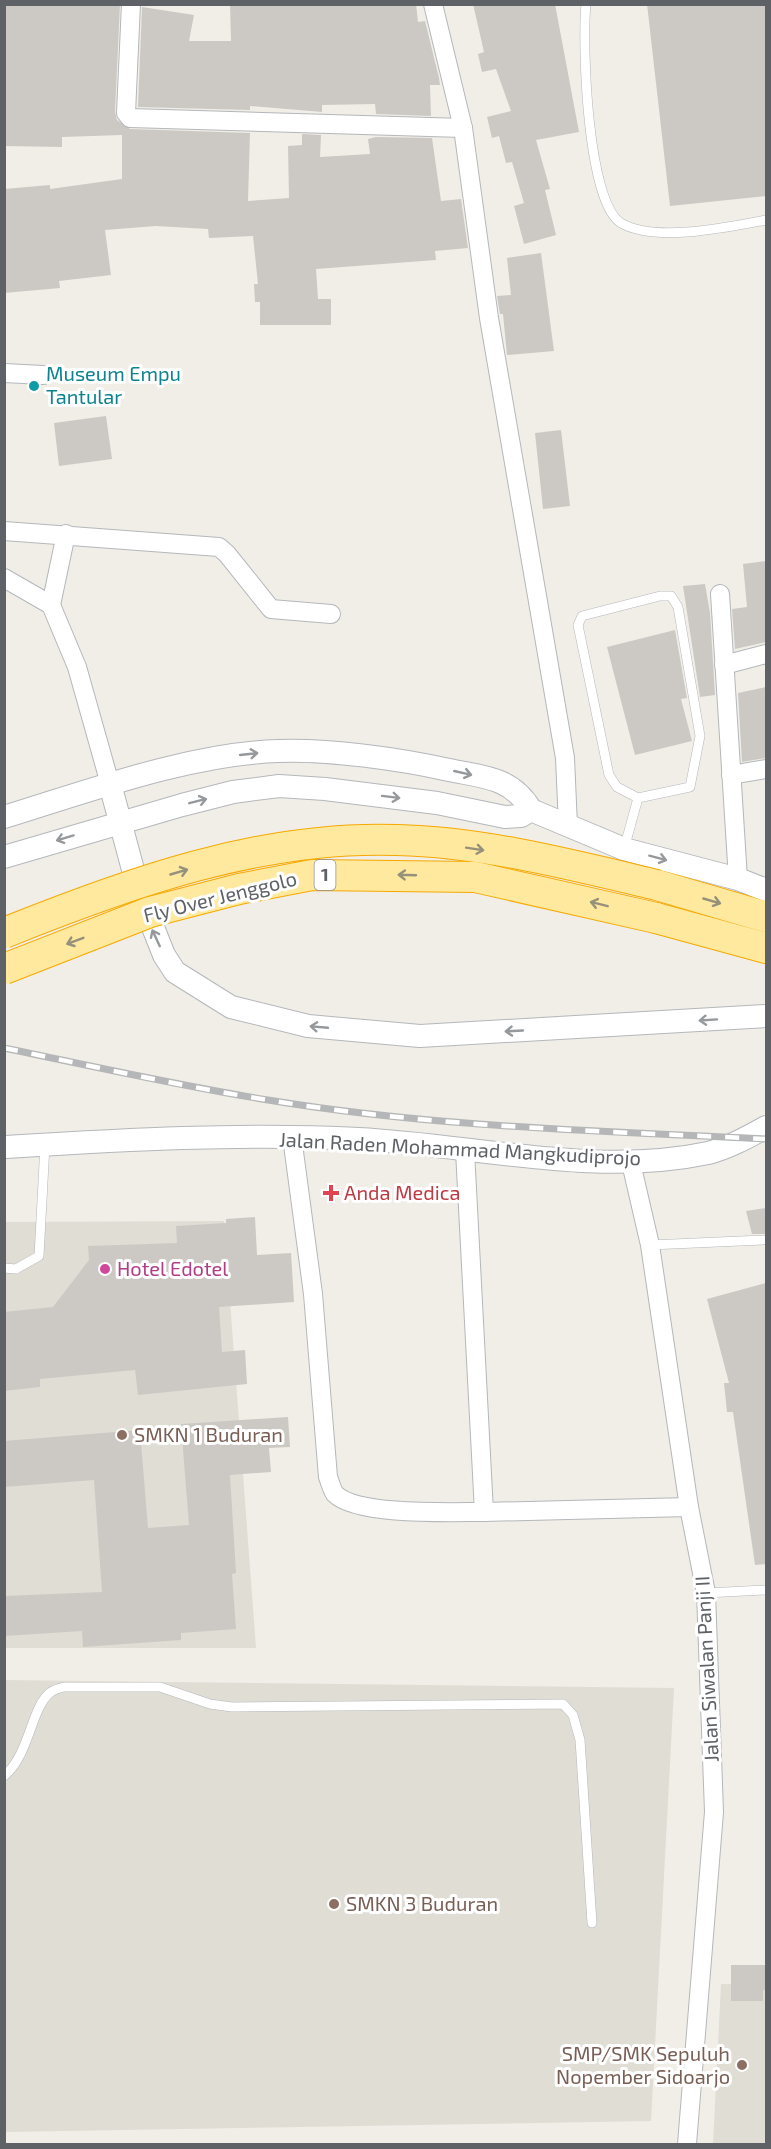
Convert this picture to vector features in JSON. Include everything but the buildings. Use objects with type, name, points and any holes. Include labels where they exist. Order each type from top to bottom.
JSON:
[{"type":"highway","name":"Fly Over Jenggolo","points":[[4,933],[100,894],[235,856],[318,844],[396,840],[470,848],[568,864],[657,885],[766,917]]},
{"type":"highway","name":"Fly Over Jenggolo","points":[[4,969],[150,912],[239,889],[312,875],[475,877],[656,918],[766,948]]},
{"type":"street","points":[[131,4],[126,113],[130,118],[463,128]]},
{"type":"street","points":[[433,4],[463,128],[489,318],[565,758],[568,826]]},
{"type":"street","points":[[4,373],[43,375]]},
{"type":"street","points":[[4,531],[219,547],[271,609],[332,614]]},
{"type":"street","points":[[66,534],[51,605],[77,668],[139,892],[164,955],[175,972],[231,1007],[308,1026],[420,1036],[766,1016]]},
{"type":"street","points":[[4,578],[51,605]]},
{"type":"street","points":[[720,594],[738,879]]},
{"type":"street","points":[[724,665],[766,654]]},
{"type":"street","points":[[4,817],[110,784],[216,758],[278,751],[416,762],[498,781],[514,788],[523,796],[531,810],[624,849],[738,879],[766,890]]},
{"type":"street","points":[[731,775],[766,769]]},
{"type":"street","points":[[4,857],[121,821],[233,792],[279,786],[325,789],[437,803],[505,817],[520,816],[531,810]]},
{"type":"street","name":"Jalan Raden Mohammad Mangkudiprojo","points":[[4,1147],[169,1138],[292,1137],[362,1139],[465,1151],[631,1162],[711,1152],[766,1127]]},
{"type":"street","points":[[292,1137],[313,1294],[328,1477],[334,1492],[345,1501],[370,1507],[434,1513],[689,1507]]},
{"type":"street","points":[[465,1151],[484,1512]]},
{"type":"street","name":"Jalan Siwalan Panji II","points":[[631,1162],[650,1245],[689,1507],[706,1593],[714,1812],[687,2145]]},
{"type":"lane","points":[[586,4],[586,75],[593,144],[602,191],[613,214],[621,223],[637,229],[669,232],[720,228],[766,220]]},
{"type":"lane","points":[[660,596],[671,596],[678,607],[700,736],[690,787],[638,798],[617,787],[609,775],[578,625],[582,616],[660,596]]},
{"type":"lane","points":[[624,849],[638,798]]},
{"type":"lane","points":[[4,1268],[16,1269],[39,1256],[45,1144]]},
{"type":"lane","points":[[650,1245],[763,1240]]},
{"type":"lane","points":[[706,1593],[766,1590]]},
{"type":"lane","points":[[4,1776],[13,1769],[29,1740],[42,1702],[51,1692],[64,1687],[160,1687],[210,1704],[232,1707],[563,1704],[573,1715],[580,1740],[592,1923]]},
{"type":"shaded area","name":"SMKN 1 Buduran","points":[[224,1221],[256,1648],[5,1648],[4,1222]]},
{"type":"shaded area","name":"SMKN 3 Buduran","points":[[4,1680],[674,1688],[651,2121],[5,2132]]},
{"type":"shaded area","name":"SMP/SMK Sepuluh Nopember Sidoarjo","points":[[721,1984],[766,1985],[766,2144],[713,2144]]},
{"type":"railway","points":[[4,1048],[202,1088],[330,1109],[516,1127],[766,1139]]},
{"type":"place","name":"Museum Empu Tantular","points":[[34,386]]},
{"type":"place","name":"Anda Medica","points":[[331,1193]]},
{"type":"place","name":"Hotel Edotel","points":[[105,1269]]},
{"type":"place","name":"SMKN 1 Buduran","points":[[122,1435]]},
{"type":"place","name":"SMKN 3 Buduran","points":[[334,1904]]},
{"type":"place","name":"SMP/SMK Sepuluh Nopember Sidoarjo","points":[[742,2065]]}]
